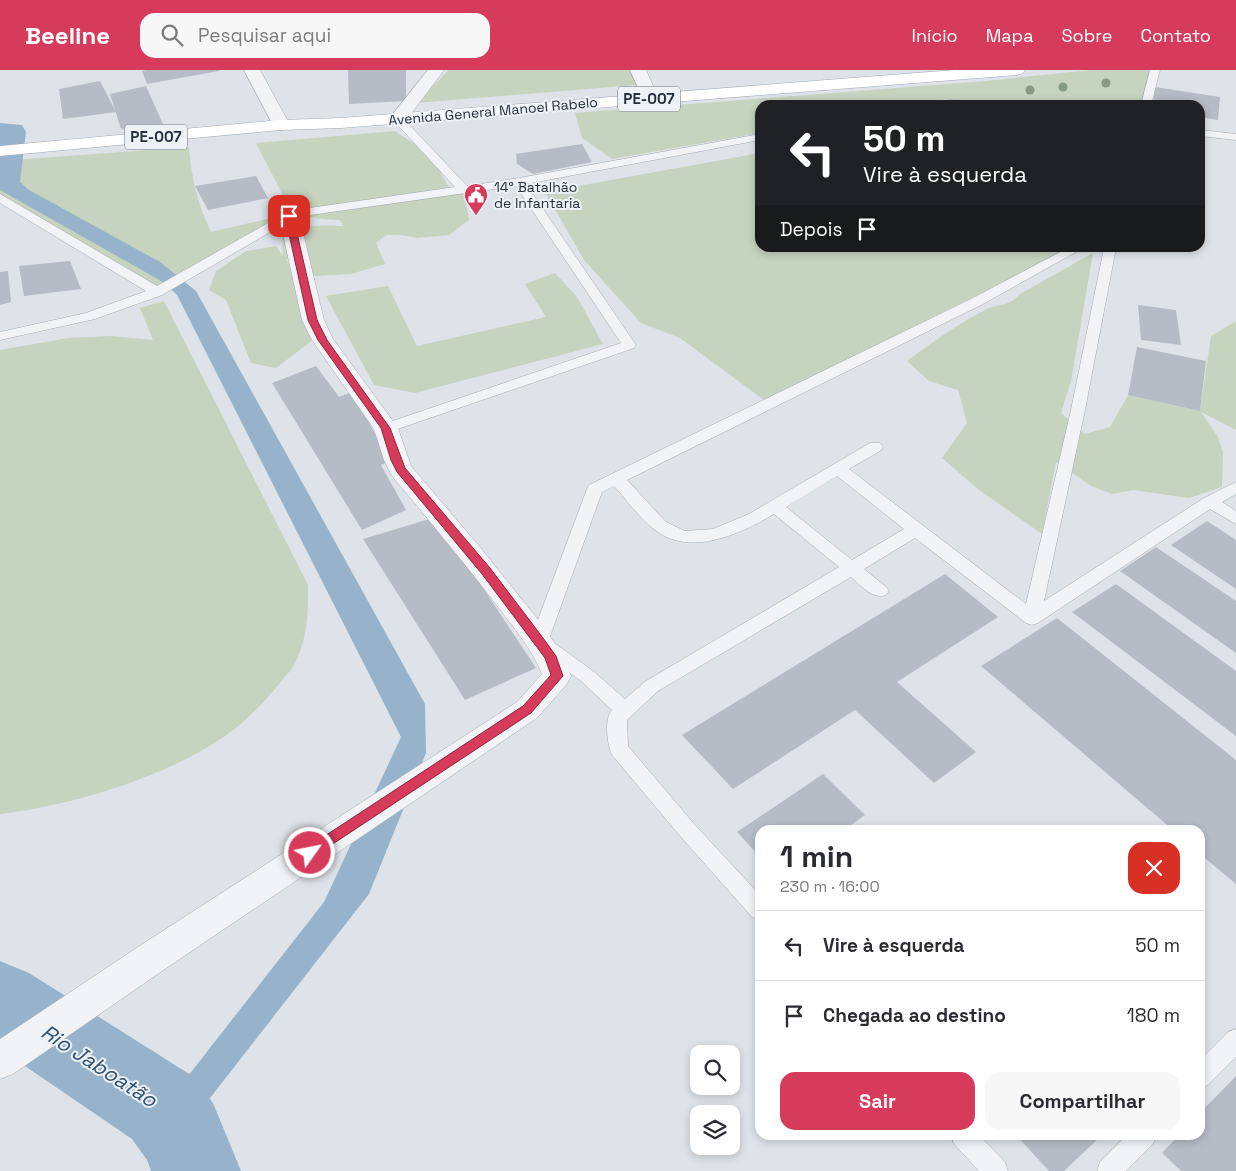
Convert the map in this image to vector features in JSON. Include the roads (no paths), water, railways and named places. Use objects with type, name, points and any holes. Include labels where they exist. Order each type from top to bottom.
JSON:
[{"type":"main road","name":"Avenida General Manoel Rabelo","points":[[0,151],[281,125],[398,119],[1016,70]]},
{"type":"street","points":[[252,70],[281,125]]},
{"type":"street","points":[[398,119],[436,70]]},
{"type":"street","points":[[638,70],[651,99]]},
{"type":"street","points":[[0,1062],[150,959],[527,710],[557,676],[550,656],[486,571],[401,470],[386,428],[323,340],[313,320],[289,216]]},
{"type":"lane","points":[[1147,100],[1155,70]]},
{"type":"lane","points":[[398,119],[464,190]]},
{"type":"lane","points":[[1205,134],[1236,137]]},
{"type":"lane","points":[[0,336],[90,316],[157,292],[293,214],[519,182],[755,138]]},
{"type":"lane","points":[[386,428],[629,345],[519,182]]},
{"type":"lane","points":[[0,198],[157,292]]},
{"type":"lane","points":[[625,710],[588,676],[539,641],[595,489],[978,301],[1070,252]]},
{"type":"lane","points":[[1032,618],[1078,410],[1109,252]]},
{"type":"lane","points":[[617,479],[660,526],[684,537],[715,535],[756,518],[875,447]]},
{"type":"lane","points":[[837,468],[1032,618]]},
{"type":"lane","points":[[1032,618],[1236,487]]},
{"type":"lane","points":[[1210,502],[1236,518]]},
{"type":"lane","points":[[775,507],[880,591]]},
{"type":"lane","points":[[755,905],[688,831],[619,749],[617,717],[652,686],[916,530]]},
{"type":"lane","points":[[1205,1072],[1236,1040]]},
{"type":"lane","points":[[968,1140],[996,1171]]},
{"type":"lane","points":[[1109,1171],[1139,1140]]},
{"type":"water","points":[[0,123],[22,125],[26,132],[20,182],[29,190],[160,262],[196,291],[425,704],[426,753],[369,894],[182,1134],[163,1108],[324,902],[401,737],[177,295],[163,282],[0,190]]},
{"type":"waterway","name":"Rio Jaboatão","points":[[0,1001],[163,1108],[182,1134],[196,1171]]},
{"type":"place","name":"14° Batalhão de Infantaria","points":[[476,216]]}]
